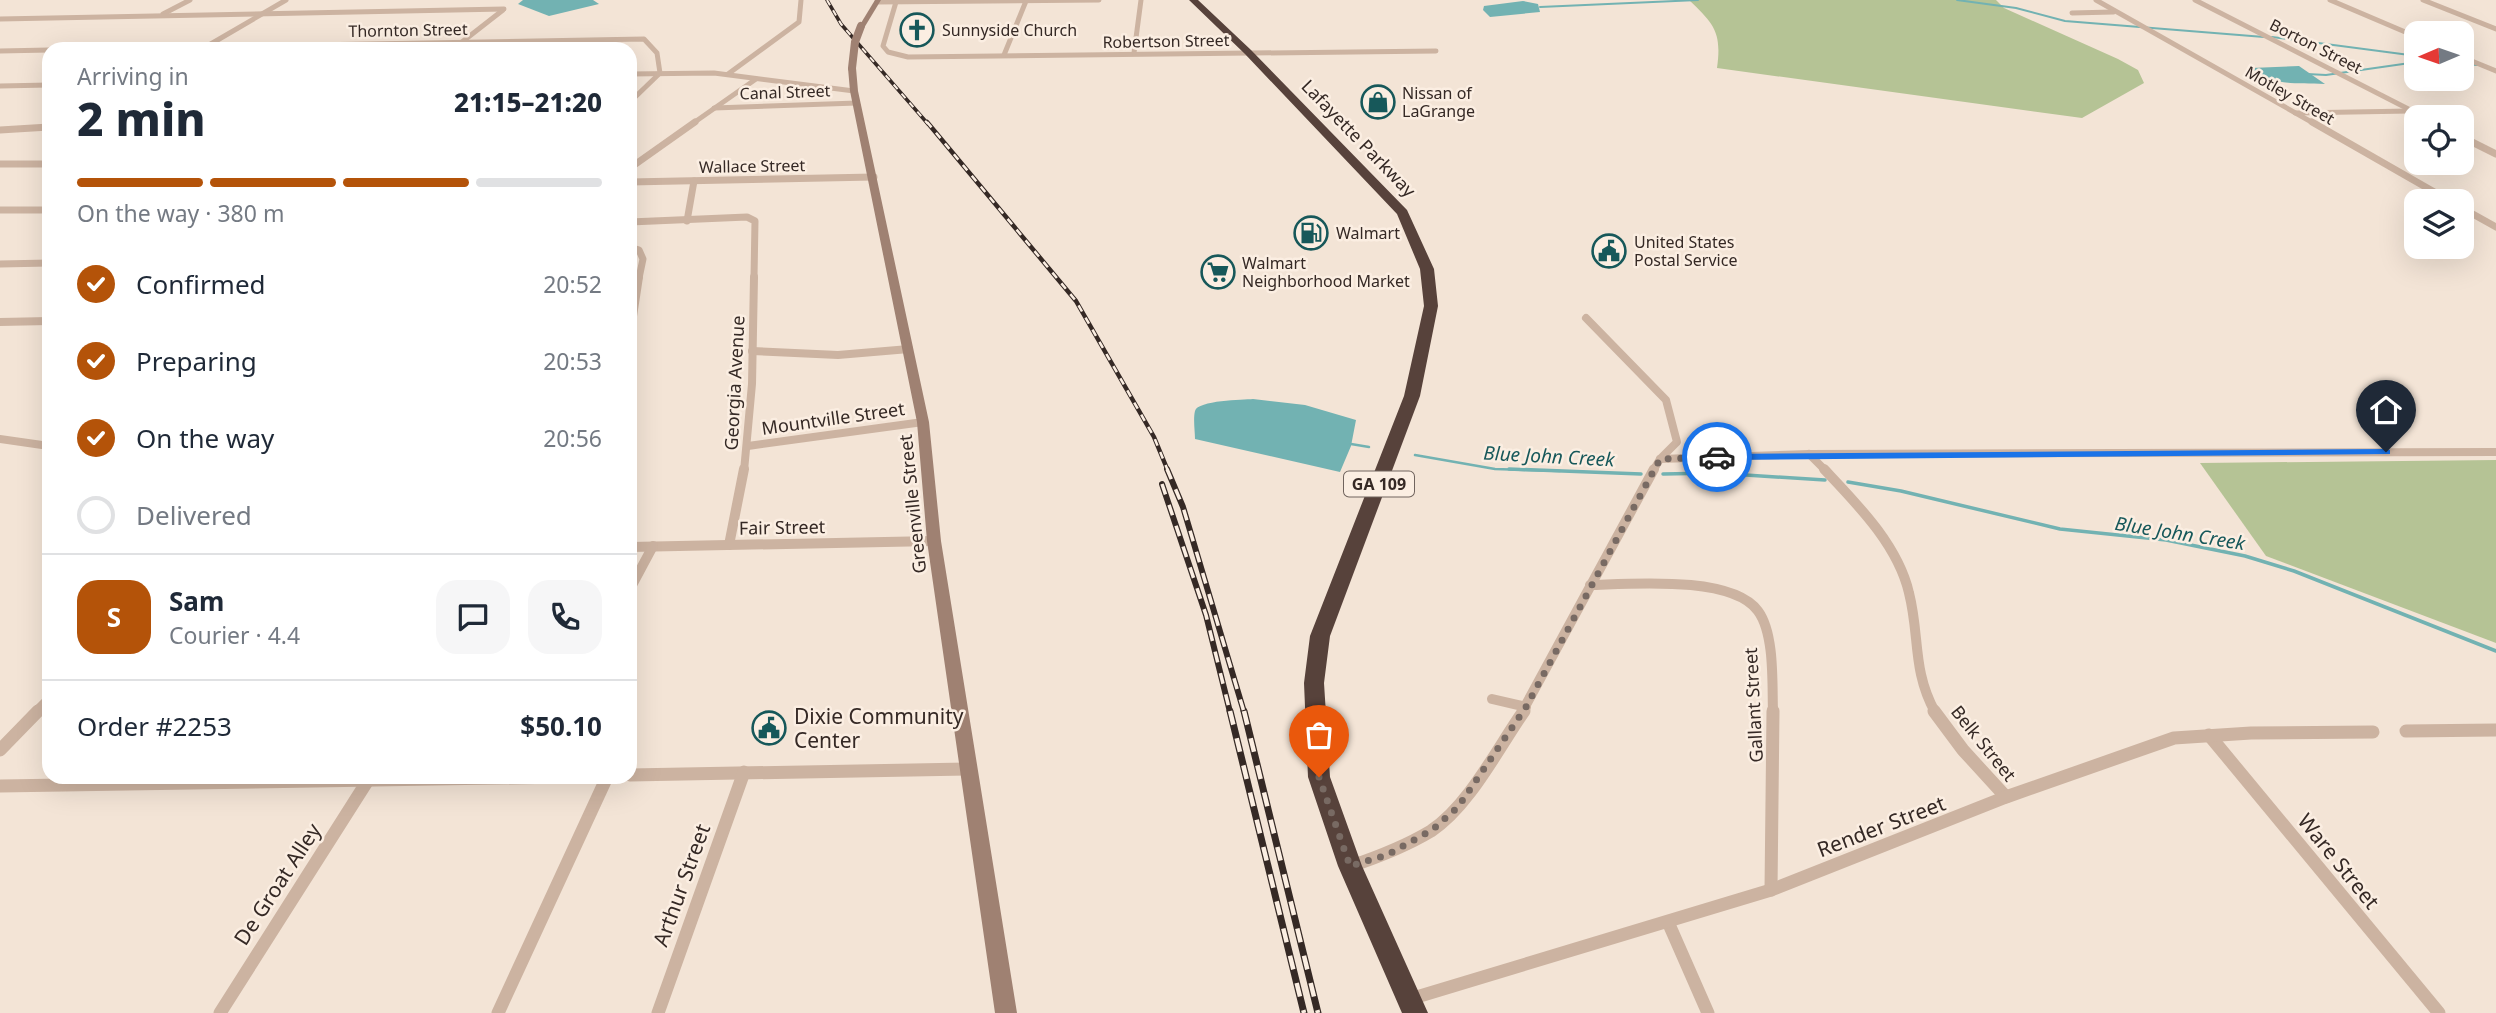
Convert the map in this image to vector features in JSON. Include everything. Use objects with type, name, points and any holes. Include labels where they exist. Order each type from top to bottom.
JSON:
[{"type":"highway","name":"Lafayette Parkway","points":[[1193,0],[1248,52],[1403,213],[1427,269],[1431,306],[1412,396],[1320,636],[1314,684],[1319,777],[1350,866],[1413,1006]]},
{"type":"street","points":[[159,16],[190,0]]},
{"type":"street","points":[[215,42],[286,0]]},
{"type":"street","points":[[729,74],[799,22],[801,0]]},
{"type":"street","points":[[877,1],[1099,0]]},
{"type":"street","points":[[1133,53],[1141,0]]},
{"type":"street","name":"Motley Street","points":[[2096,0],[2429,189]]},
{"type":"street","name":"Borton Street","points":[[2195,0],[2404,107]]},
{"type":"street","points":[[2330,0],[2404,31]]},
{"type":"street","points":[[2423,0],[2496,29]]},
{"type":"street","name":"Greenville Street","points":[[877,1],[861,26],[855,42],[852,68],[855,97],[874,177],[923,422],[934,541],[1006,1013]]},
{"type":"street","points":[[1004,55],[1026,1]]},
{"type":"street","name":"Robertson Street","points":[[895,2],[883,46],[896,55],[1436,51]]},
{"type":"street","points":[[0,19],[504,9],[463,41]]},
{"type":"street","points":[[2072,13],[2117,12]]},
{"type":"street","name":"Thornton Street","points":[[426,42],[645,39],[657,53],[660,73]]},
{"type":"street","points":[[0,51],[42,50]]},
{"type":"street","points":[[2474,62],[2496,71]]},
{"type":"street","points":[[637,95],[660,73]]},
{"type":"street","points":[[637,74],[729,74],[855,97]]},
{"type":"street","points":[[637,163],[756,79]]},
{"type":"street","points":[[0,86],[42,85]]},
{"type":"street","name":"Canal Street","points":[[714,108],[855,97]]},
{"type":"street","points":[[2295,113],[2404,111]]},
{"type":"street","points":[[0,130],[42,127]]},
{"type":"street","points":[[2474,143],[2496,154]]},
{"type":"street","points":[[0,164],[42,164]]},
{"type":"street","name":"Wallace Street","points":[[637,182],[874,177]]},
{"type":"street","points":[[637,222],[687,221],[694,181]]},
{"type":"street","points":[[0,210],[42,210]]},
{"type":"street","points":[[2474,215],[2496,227]]},
{"type":"street","name":"Georgia Avenue","points":[[687,221],[731,217],[755,220],[748,446],[739,508],[729,545]]},
{"type":"street","points":[[637,249],[643,259],[637,289]]},
{"type":"street","points":[[0,264],[42,263]]},
{"type":"street","points":[[1350,866],[1387,855],[1432,830],[1458,807],[1526,707],[1660,459],[1677,442],[1666,400],[1586,318]]},
{"type":"street","points":[[0,322],[42,321]]},
{"type":"street","points":[[752,351],[838,355],[909,349]]},
{"type":"street","name":"Mountville Street","points":[[748,446],[923,422]]},
{"type":"street","points":[[0,439],[42,445]]},
{"type":"street","points":[[1660,459],[1809,454],[2496,452]]},
{"type":"street","name":"Belk Street","points":[[1809,454],[1841,485],[1879,533],[1908,588],[1913,617],[1912,653],[1927,696],[1949,733],[2006,797]]},
{"type":"street","name":"Fair Street","points":[[637,547],[934,541]]},
{"type":"street","points":[[637,576],[653,546]]},
{"type":"street","name":"Gallant Street","points":[[1590,585],[1669,583],[1720,589],[1740,598],[1758,611],[1772,654],[1774,814],[1771,890]]},
{"type":"street","points":[[1492,699],[1526,707]]},
{"type":"street","points":[[0,750],[42,706]]},
{"type":"street","points":[[2406,731],[2496,730]]},
{"type":"street","name":"Render Street","points":[[1413,1006],[1771,890],[2006,797],[2174,738],[2208,734],[2373,732]]},
{"type":"street","name":"Ware Street","points":[[2208,734],[2439,1013]]},
{"type":"street","points":[[637,775],[967,769]]},
{"type":"street","name":"Arthur Street","points":[[658,1013],[744,772]]},
{"type":"street","points":[[0,786],[92,784]]},
{"type":"street","name":"De Groat Alley","points":[[220,1013],[365,784]]},
{"type":"street","points":[[498,1013],[604,784]]},
{"type":"street","points":[[1668,922],[1708,1013]]},
{"type":"green space","points":[[1689,0],[1996,0],[2004,8],[2138,70],[2144,83],[2082,118],[1717,68],[1718,46],[1714,29]]},
{"type":"green space","points":[[2496,460],[2496,643],[2266,556],[2200,463]]},
{"type":"water","points":[[523,0],[593,0],[599,4],[549,16],[518,4]]},
{"type":"water","points":[[1523,1],[1538,4],[1540,12],[1490,17],[1483,10],[1484,6]]},
{"type":"water","points":[[2299,66],[2325,84],[2279,81],[2251,71],[2251,68]]},
{"type":"water","points":[[1253,399],[1305,405],[1356,420],[1351,446],[1340,472],[1195,439],[1194,414],[1198,407],[1231,400]]},
{"type":"waterway","points":[[1540,7],[1698,0]]},
{"type":"waterway","points":[[1957,0],[2016,8],[2065,21],[2264,37]]},
{"type":"waterway","points":[[2272,37],[2404,54]]},
{"type":"waterway","points":[[2307,74],[2326,75],[2404,64]]},
{"type":"waterway","points":[[2474,65],[2478,65]]},
{"type":"waterway","name":"Blue John Creek","points":[[1351,444],[1369,447]]},
{"type":"waterway","name":"Blue John Creek","points":[[1415,455],[1495,469],[1560,471]]},
{"type":"waterway","name":"Blue John Creek","points":[[1509,469],[1641,474]]},
{"type":"waterway","name":"Blue John Creek","points":[[1663,474],[1715,473],[1825,480]]},
{"type":"waterway","name":"Blue John Creek","points":[[1848,482],[1901,491],[2060,529],[2166,540],[2245,556],[2294,571],[2496,651]]},
{"type":"railway","points":[[827,0],[841,24],[928,124]]},
{"type":"railway","points":[[927,122],[1076,301],[1154,437],[1168,471]]},
{"type":"railway","points":[[1167,469],[1183,507],[1244,712]]},
{"type":"railway","points":[[1162,484],[1206,615],[1230,712]]},
{"type":"railway","points":[[1230,711],[1304,1013]]},
{"type":"railway","points":[[1244,711],[1318,1013]]},
{"type":"way so far","points":[[1319,777],[1350,866],[1387,855],[1432,830],[1458,807],[1526,707],[1660,459],[1717,457]]},
{"type":"place","name":"Sunnyside Church","points":[[917,30]]},
{"type":"place","name":"Nissan of LaGrange","points":[[1378,102]]},
{"type":"place","name":"Walmart","points":[[1311,233]]},
{"type":"place","name":"United States Postal Service","points":[[1609,251]]},
{"type":"place","name":"Walmart Neighborhood Market","points":[[1218,272]]},
{"type":"place","name":"Dixie Community Center","points":[[769,728]]},
{"type":"route","points":[[1717,457],[1809,454],[2386,452]]}]
